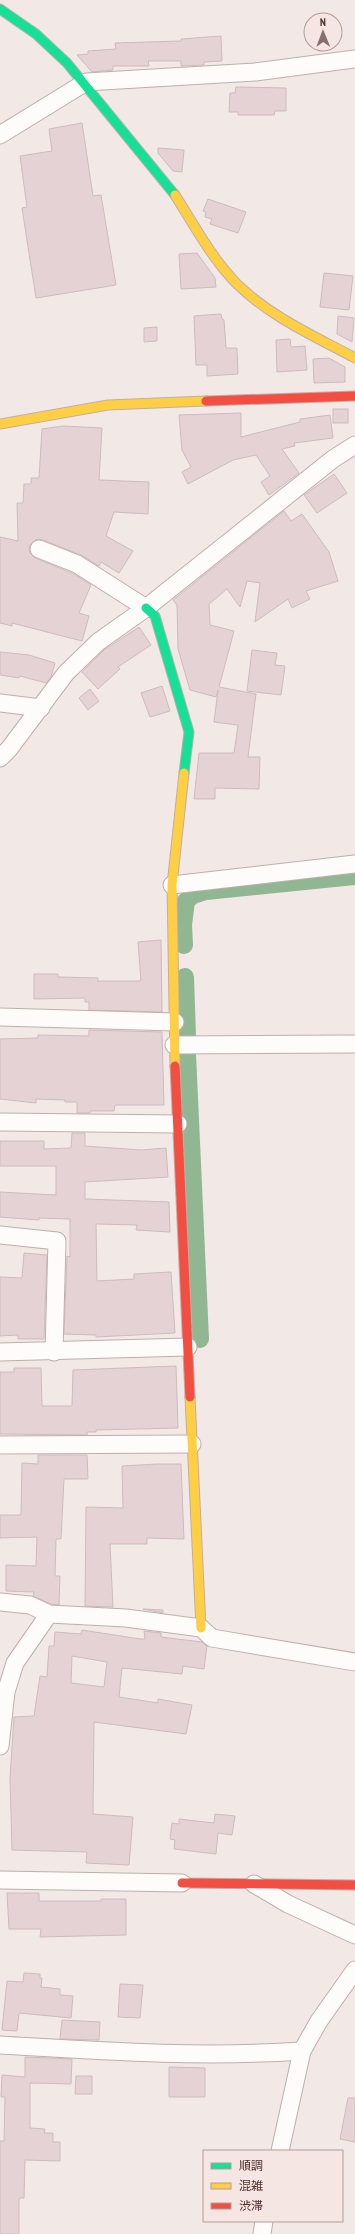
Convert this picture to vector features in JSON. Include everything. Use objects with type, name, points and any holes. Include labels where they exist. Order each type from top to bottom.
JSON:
[{"type":"street","points":[[0,9],[22,22],[57,50],[86,82],[174,195],[224,269],[248,293],[281,318],[355,358]]},
{"type":"street","points":[[0,135],[86,82],[255,72],[355,59]]},
{"type":"street","points":[[0,424],[108,405],[355,396]]},
{"type":"street","points":[[0,758],[41,708],[66,673],[98,642],[146,608],[333,459],[355,445]]},
{"type":"street","points":[[39,549],[76,564],[146,608],[155,616],[188,732],[172,885],[176,1022],[174,1045],[192,1444],[207,1633]]},
{"type":"street","points":[[0,703],[41,708]]},
{"type":"street","points":[[172,885],[355,864]]},
{"type":"street","points":[[0,1017],[176,1022]]},
{"type":"street","points":[[174,1045],[355,1044]]},
{"type":"street","points":[[0,1122],[178,1124]]},
{"type":"street","points":[[0,1235],[57,1241],[54,1352]]},
{"type":"street","points":[[0,1352],[54,1352],[188,1347]]},
{"type":"street","points":[[0,1445],[192,1444]]},
{"type":"street","points":[[0,1602],[30,1605],[49,1614],[126,1618],[355,1662]]},
{"type":"street","points":[[0,1746],[6,1692],[15,1663],[49,1614]]},
{"type":"street","points":[[0,1880],[355,1885]]},
{"type":"street","points":[[253,1884],[288,1904],[355,1935]]},
{"type":"street","points":[[280,2150],[302,2051],[318,2022],[355,1970]]},
{"type":"street","points":[[0,2045],[115,2052],[246,2055],[302,2051]]},
{"type":"street","points":[[262,2234],[264,2222]]},
{"type":"building","points":[[221,36],[222,61],[204,62],[204,65],[181,66],[181,61],[148,61],[149,66],[113,66],[113,70],[92,72],[77,55],[88,54],[88,51],[116,49],[115,43],[181,41],[181,39]]},
{"type":"building","points":[[236,87],[286,88],[286,111],[275,111],[274,115],[238,115],[238,112],[229,112],[230,93],[235,93]]},
{"type":"building","points":[[82,123],[93,196],[101,195],[116,285],[36,298],[22,208],[27,207],[20,156],[52,151],[49,129]]},
{"type":"building","points":[[158,148],[184,150],[182,172],[173,171],[158,153]]},
{"type":"building","points":[[208,199],[246,212],[238,233],[210,224],[212,219],[205,217],[206,212],[203,211]]},
{"type":"building","points":[[197,253],[215,278],[216,287],[181,289],[179,254]]},
{"type":"building","points":[[324,273],[353,276],[349,310],[320,307]]},
{"type":"building","points":[[221,314],[222,319],[224,320],[226,348],[237,348],[238,374],[207,376],[207,365],[196,365],[194,316]]},
{"type":"building","points":[[338,316],[354,318],[352,342],[337,334]]},
{"type":"building","points":[[157,327],[157,341],[144,342],[144,328]]},
{"type":"building","points":[[290,339],[291,347],[305,346],[307,370],[277,372],[276,340]]},
{"type":"building","points":[[329,358],[345,367],[345,382],[314,383],[313,359]]},
{"type":"building","points":[[333,409],[348,409],[348,423],[333,423]]},
{"type":"building","points":[[241,413],[241,437],[300,422],[300,419],[330,415],[333,438],[294,443],[295,446],[282,449],[299,473],[269,495],[261,482],[270,476],[256,455],[233,460],[188,484],[182,472],[191,467],[182,450],[179,415]]},
{"type":"building","points":[[63,426],[102,428],[99,480],[149,482],[148,514],[114,512],[106,536],[133,551],[119,573],[101,562],[99,566],[81,555],[43,540],[37,539],[30,545],[29,551],[35,558],[72,573],[91,585],[79,613],[89,616],[82,641],[12,623],[12,626],[0,623],[0,537],[18,541],[17,503],[23,503],[24,484],[31,484],[31,478],[39,478],[42,429]]},
{"type":"building","points":[[334,474],[347,493],[317,513],[304,495]]},
{"type":"building","points":[[284,511],[291,521],[302,514],[329,552],[338,581],[306,591],[310,599],[292,608],[288,599],[255,622],[260,583],[247,581],[240,607],[227,589],[209,604],[210,625],[234,631],[219,687],[256,694],[248,757],[260,757],[259,789],[215,788],[215,799],[194,799],[199,753],[234,753],[238,725],[214,722],[218,690],[216,697],[190,690],[178,649],[177,605],[173,600]]},
{"type":"building","points":[[139,627],[151,645],[118,667],[120,669],[98,689],[82,672],[104,650]]},
{"type":"building","points":[[252,650],[277,653],[275,665],[285,666],[281,695],[247,691]]},
{"type":"building","points":[[0,652],[29,655],[55,663],[51,677],[46,683],[20,676],[19,678],[0,675]]},
{"type":"building","points":[[162,686],[170,711],[150,717],[141,693]]},
{"type":"building","points":[[90,689],[99,701],[88,710],[79,698]]},
{"type":"building","points":[[161,940],[162,1012],[89,1010],[89,1002],[85,1002],[85,998],[34,999],[34,974],[58,974],[58,977],[98,978],[98,981],[141,981],[138,942]]},
{"type":"building","points":[[89,1030],[162,1032],[164,1105],[115,1105],[114,1111],[90,1111],[90,1113],[77,1113],[77,1102],[36,1099],[36,1103],[0,1099],[0,1039],[38,1038],[38,1035],[89,1036]]},
{"type":"building","points":[[72,1133],[85,1133],[85,1146],[141,1150],[166,1148],[168,1177],[85,1182],[85,1199],[169,1202],[170,1232],[136,1230],[137,1225],[96,1224],[97,1281],[134,1279],[134,1274],[171,1272],[175,1333],[96,1337],[96,1335],[64,1334],[67,1256],[70,1257],[70,1219],[39,1218],[39,1220],[0,1217],[0,1192],[56,1195],[56,1166],[0,1166],[0,1141],[44,1141],[44,1149],[71,1148]]},
{"type":"building","points":[[24,1253],[47,1255],[44,1339],[18,1339],[18,1335],[0,1336],[0,1277],[22,1278]]},
{"type":"building","points":[[176,1366],[178,1428],[96,1430],[96,1432],[87,1432],[87,1435],[0,1434],[0,1372],[14,1372],[14,1368],[41,1368],[42,1406],[72,1406],[73,1370]]},
{"type":"building","points":[[38,1455],[87,1455],[88,1479],[64,1479],[61,1539],[56,1539],[55,1576],[60,1576],[59,1605],[51,1604],[33,1596],[34,1592],[6,1591],[6,1565],[36,1566],[37,1537],[0,1538],[0,1515],[21,1515],[22,1463],[38,1464]]},
{"type":"building","points":[[181,1464],[184,1539],[147,1538],[147,1544],[110,1544],[113,1607],[85,1606],[86,1507],[123,1508],[122,1466]]},
{"type":"building","points":[[143,1609],[163,1610],[163,1613]]},
{"type":"building","points":[[82,1630],[145,1639],[144,1631],[161,1633],[161,1637],[202,1642],[207,1646],[204,1669],[183,1666],[182,1674],[122,1668],[119,1697],[158,1703],[158,1699],[192,1705],[186,1734],[94,1722],[93,1814],[133,1817],[129,1865],[86,1863],[87,1852],[12,1850],[10,1778],[14,1717],[34,1716],[40,1676],[47,1677],[49,1646],[54,1646],[55,1632],[81,1634]],"holes":[[[72,1656],[107,1662],[104,1687],[71,1683]]]},
{"type":"building","points":[[215,1814],[235,1816],[232,1835],[218,1833],[216,1854],[174,1849],[175,1840],[170,1839],[172,1823],[179,1824],[179,1819],[214,1823]]},
{"type":"building","points":[[7,1893],[39,1893],[39,1901],[101,1901],[101,1899],[126,1899],[126,1935],[40,1937],[41,1929],[9,1929]]},
{"type":"building","points":[[24,1973],[40,1974],[40,1978],[42,1978],[41,1987],[60,1989],[60,1995],[73,1996],[71,2018],[19,2013],[17,2031],[2,2030],[7,1981],[23,1982]]},
{"type":"building","points":[[120,1984],[143,1985],[140,2018],[118,2017]]},
{"type":"building","points":[[62,2020],[100,2022],[99,2040],[60,2039]]},
{"type":"building","points":[[25,2057],[72,2059],[71,2084],[30,2083],[30,2128],[45,2129],[44,2133],[53,2133],[53,2142],[60,2142],[60,2161],[25,2160],[24,2198],[19,2198],[19,2234],[0,2234],[0,2141],[4,2141],[5,2097],[1,2097],[2,2075],[25,2077]]},
{"type":"building","points":[[169,2067],[205,2068],[205,2097],[169,2097]]},
{"type":"building","points":[[76,2076],[92,2076],[92,2094],[75,2094]]},
{"type":"building","points":[[348,2098],[355,2098],[355,2142],[340,2139]]},
{"type":"waterway","points":[[184,945],[183,925],[186,901],[193,895],[206,891],[355,876]]},
{"type":"waterway","points":[[185,977],[187,1036]]},
{"type":"waterway","points":[[187,1054],[200,1339]]},
{"type":"traffic: fast","points":[[0,9],[36,34],[67,63],[175,195]]},
{"type":"traffic: fast","points":[[146,608],[155,616],[189,732],[184,773]]},
{"type":"traffic: slow","points":[[175,195],[203,240],[227,273],[249,295],[292,325],[355,358]]},
{"type":"traffic: slow","points":[[0,424],[108,405],[206,401]]},
{"type":"traffic: slow","points":[[175,1066],[172,885],[184,773]]},
{"type":"traffic: slow","points":[[190,1397],[201,1628]]},
{"type":"traffic: jam","points":[[206,401],[355,396]]},
{"type":"traffic: jam","points":[[175,1066],[190,1397]]},
{"type":"traffic: jam","points":[[182,1883],[355,1885]]}]
